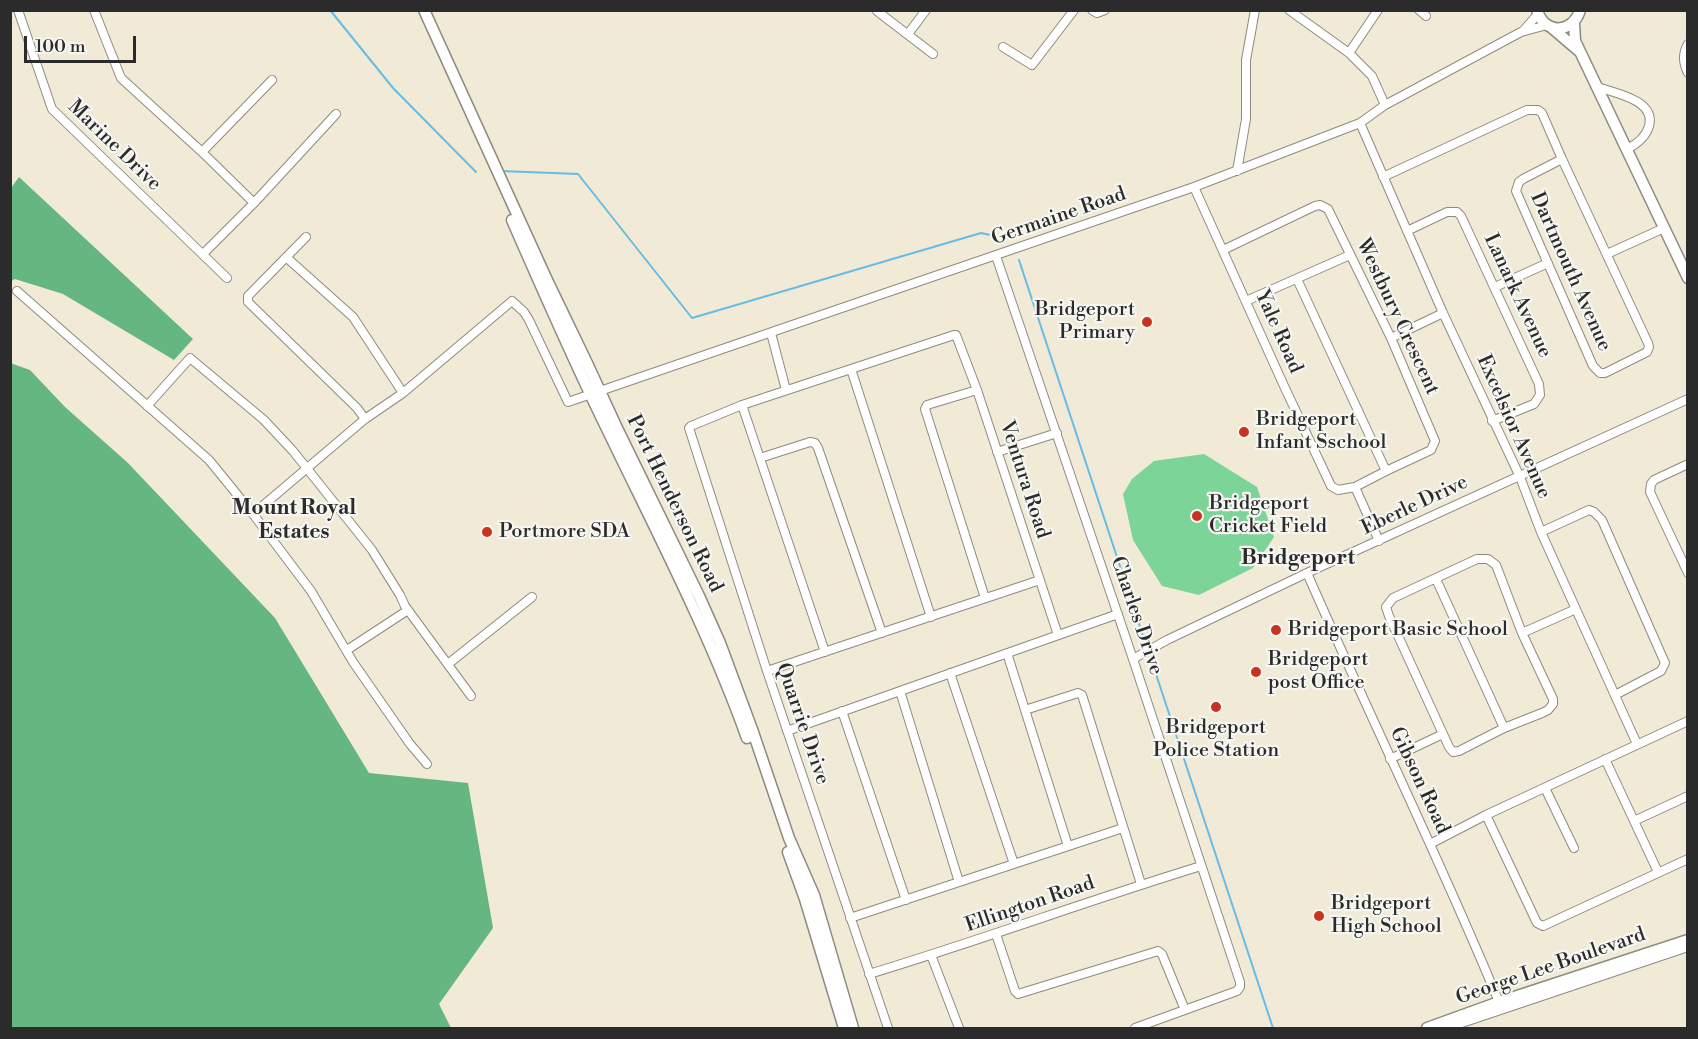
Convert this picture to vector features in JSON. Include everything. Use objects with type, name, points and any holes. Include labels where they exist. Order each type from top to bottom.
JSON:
[{"type":"main road","name":"Port Henderson Road","points":[[417,10],[713,651],[746,734],[805,899],[844,1029]]},
{"type":"main road","name":"Port Henderson Road","points":[[424,10],[547,280],[595,392],[616,428],[699,596],[724,655],[789,838],[814,895],[853,1029]]},
{"type":"main road","points":[[1549,26],[1560,29],[1569,26],[1578,18],[1580,10]]},
{"type":"main road","points":[[1537,12],[1541,20],[1581,53]]},
{"type":"main road","points":[[1574,23],[1575,41],[1688,278]]},
{"type":"main road","name":"George Lee Boulevard","points":[[1427,1029],[1499,1002],[1688,940]]},
{"type":"street","name":"Marine Drive","points":[[18,10],[52,110],[227,278]]},
{"type":"street","points":[[94,10],[121,78],[254,203]]},
{"type":"street","points":[[908,34],[926,10]]},
{"type":"street","points":[[1003,47],[1032,65],[1074,10]]},
{"type":"street","points":[[1092,10],[1101,13],[1105,10]]},
{"type":"street","points":[[1237,171],[1246,119],[1246,60],[1255,10]]},
{"type":"street","points":[[1289,10],[1349,53],[1372,76],[1385,105]]},
{"type":"street","points":[[1349,53],[1378,10]]},
{"type":"street","points":[[1419,10],[1426,16]]},
{"type":"street","points":[[877,11],[933,54]]},
{"type":"street","name":"Germaine Road","points":[[1521,32],[1537,12]]},
{"type":"street","name":"Germaine Road","points":[[403,393],[512,301],[529,320],[568,402],[1237,171],[1360,123],[1385,105],[1521,32],[1549,26]]},
{"type":"street","points":[[1688,44],[1683,53],[1684,67],[1688,74]]},
{"type":"street","points":[[202,153],[272,80]]},
{"type":"street","points":[[1597,87],[1636,101],[1644,105],[1648,111],[1650,119],[1646,132],[1641,140],[1627,149]]},
{"type":"street","name":"Dartmouth Avenue","points":[[1383,177],[1527,110],[1538,110],[1545,118],[1649,347],[1645,353],[1605,373],[1600,373],[1593,366],[1518,195],[1517,187],[1523,178],[1562,159]]},
{"type":"street","points":[[203,254],[254,203],[336,114]]},
{"type":"street","name":"Excelsior Avenue","points":[[1360,123],[1443,313],[1520,477],[1541,532],[1637,744]]},
{"type":"street","name":"Yale Road","points":[[1194,187],[1329,483],[1334,489]]},
{"type":"street","name":"Westbury Crescent","points":[[1223,250],[1320,205],[1328,209],[1391,338],[1435,441],[1431,450],[1355,487],[1334,489]]},
{"type":"street","name":"Lanark Avenue","points":[[1407,231],[1447,212],[1457,212],[1464,220],[1495,287],[1541,390],[1534,404],[1492,421]]},
{"type":"street","points":[[1606,254],[1664,228]]},
{"type":"street","points":[[306,237],[248,296],[249,302],[357,408],[365,419]]},
{"type":"street","points":[[1246,301],[1350,255]]},
{"type":"street","name":"Charles Drive","points":[[996,256],[1118,614],[1240,987],[1237,991],[1185,1010]]},
{"type":"street","points":[[253,514],[365,419],[403,393],[353,317],[286,258]]},
{"type":"street","points":[[1495,287],[1548,263]]},
{"type":"street","points":[[1297,279],[1386,471]]},
{"type":"street","points":[[17,291],[209,460],[311,591],[353,662],[410,744],[427,764]]},
{"type":"street","points":[[1391,338],[1443,313]]},
{"type":"street","points":[[771,333],[786,390]]},
{"type":"street","name":"Ventura Road","points":[[851,369],[954,335],[958,337],[1058,635]]},
{"type":"street","points":[[147,406],[188,358],[192,358],[264,420],[307,468],[372,550],[408,610],[471,696]]},
{"type":"street","points":[[825,652],[742,405],[786,390],[851,369],[931,617]]},
{"type":"street","points":[[977,390],[927,405],[925,409],[985,598]]},
{"type":"street","name":"Eberle Drive","points":[[1133,659],[1307,573],[1688,399]]},
{"type":"street","name":"Quarrie Drive","points":[[742,405],[689,428],[767,671],[888,1029]]},
{"type":"street","points":[[997,452],[1057,433]]},
{"type":"street","points":[[760,458],[810,442],[815,443],[882,633]]},
{"type":"street","points":[[1688,464],[1654,480],[1650,492],[1688,573]]},
{"type":"street","points":[[1355,487],[1379,541]]},
{"type":"street","points":[[1541,532],[1589,510],[1602,520],[1665,663],[1661,671],[1615,695]]},
{"type":"street","points":[[1477,560],[1492,561],[1496,565],[1522,633],[1552,694],[1553,704],[1548,710],[1504,728],[1456,752],[1451,750],[1443,735],[1386,607],[1393,598],[1436,579],[1477,560]]},
{"type":"street","name":"Gibson Road","points":[[1307,573],[1499,1002]]},
{"type":"street","points":[[1436,579],[1504,728]]},
{"type":"street","points":[[767,671],[1040,580]]},
{"type":"street","points":[[448,664],[532,597]]},
{"type":"street","points":[[1522,633],[1576,609]]},
{"type":"street","points":[[347,650],[408,610]]},
{"type":"street","points":[[787,730],[1118,614]]},
{"type":"street","points":[[1007,653],[1068,846]]},
{"type":"street","points":[[950,673],[1014,864]]},
{"type":"street","points":[[900,691],[959,882]]},
{"type":"street","points":[[1025,710],[1081,694],[1141,884]]},
{"type":"street","points":[[842,711],[906,900]]},
{"type":"street","points":[[1430,844],[1486,815],[1688,721]]},
{"type":"street","points":[[1390,759],[1443,735]]},
{"type":"street","points":[[1605,759],[1658,872]]},
{"type":"street","points":[[1545,788],[1574,848]]},
{"type":"street","points":[[1634,821],[1688,796]]},
{"type":"street","points":[[1486,815],[1537,923],[1543,926],[1688,859]]},
{"type":"street","points":[[850,918],[1123,828]]},
{"type":"street","name":"Ellington Road","points":[[869,974],[1201,866]]},
{"type":"street","points":[[996,934],[1015,992],[1018,994],[1158,951],[1162,954],[1185,1010],[1135,1029]]},
{"type":"street","points":[[1447,1029],[1688,947]]},
{"type":"street","points":[[931,955],[959,1029]]},
{"type":"green space","points":[[19,177],[193,339],[174,360],[63,294],[15,279],[11,281],[11,188]]},
{"type":"green space","points":[[10,362],[30,370],[65,407],[128,463],[275,618],[369,773],[468,783],[493,928],[439,1004],[451,1028],[11,1028]]},
{"type":"green space","name":"Bridgeport Cricket Field","points":[[1204,454],[1257,487],[1274,537],[1253,568],[1199,595],[1162,586],[1133,540],[1123,494],[1132,479],[1154,461]]},
{"type":"waterway","points":[[330,10],[393,88],[476,172]]},
{"type":"waterway","points":[[501,171],[578,174],[692,318],[981,233],[1005,238]]},
{"type":"waterway","points":[[1019,260],[1147,648]]},
{"type":"waterway","points":[[1149,653],[1273,1028]]},
{"type":"place","name":"Bridgeport Primary","points":[[1147,322]]},
{"type":"place","name":"Bridgeport Infant Sschool","points":[[1244,432]]},
{"type":"place","name":"Bridgeport Cricket Field","points":[[1197,516]]},
{"type":"place","name":"Portmore SDA","points":[[487,532]]},
{"type":"place","name":"Bridgeport Basic School","points":[[1276,630]]},
{"type":"place","name":"Bridgeport post Office","points":[[1256,672]]},
{"type":"place","name":"Bridgeport Police Station","points":[[1216,707]]},
{"type":"place","name":"Bridgeport High School","points":[[1319,916]]},
{"type":"district","name":"Mount Royal Estates","points":[[294,521]]},
{"type":"district","name":"Bridgeport","points":[[1298,559]]}]
